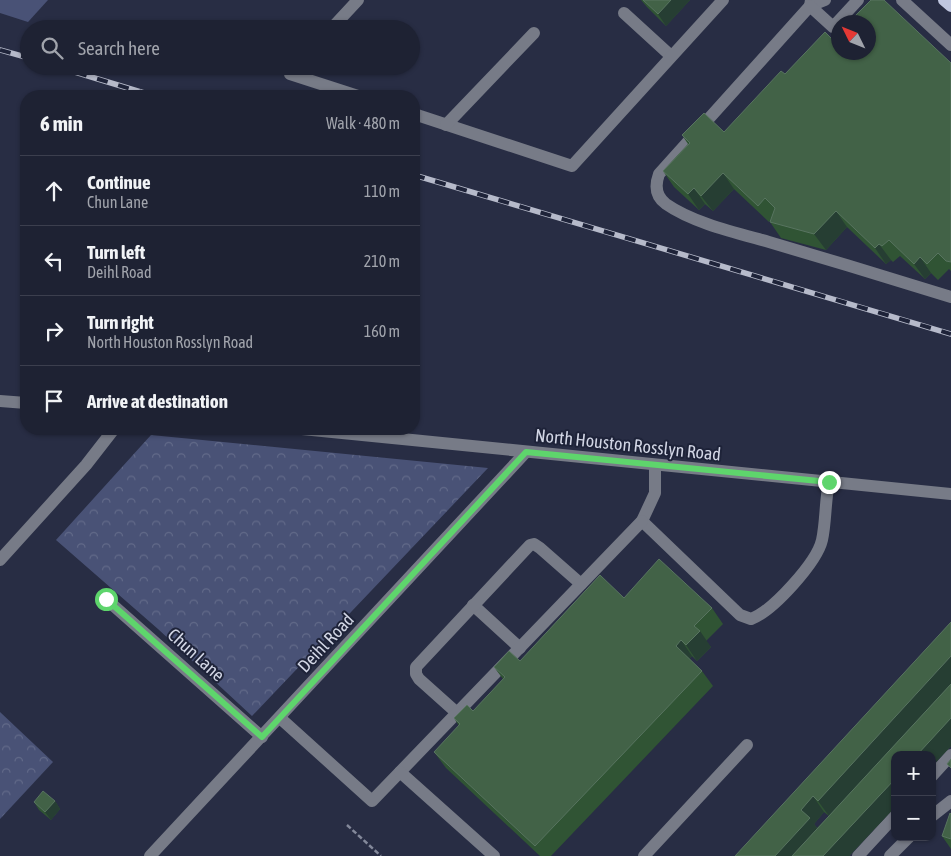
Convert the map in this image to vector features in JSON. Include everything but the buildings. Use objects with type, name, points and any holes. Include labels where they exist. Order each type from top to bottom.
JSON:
[{"type":"main road","points":[[944,0],[951,6]]},
{"type":"street","points":[[339,20],[358,0]]},
{"type":"street","points":[[420,116],[572,166],[723,0]]},
{"type":"street","points":[[825,0],[811,3],[659,174],[656,182],[657,195],[665,203],[685,214],[727,230],[951,296]]},
{"type":"street","points":[[811,3],[833,26],[858,0]]},
{"type":"street","points":[[902,0],[951,45]]},
{"type":"street","points":[[624,13],[671,56]]},
{"type":"street","points":[[446,125],[534,34]]},
{"type":"street","points":[[293,75],[339,90]]},
{"type":"street","points":[[0,400],[20,402]]},
{"type":"street","points":[[0,560],[86,465],[109,435]]},
{"type":"street","name":"North Houston Rosslyn Road","points":[[366,435],[951,494]]},
{"type":"street","name":"Deihl Road","points":[[150,856],[526,452]]},
{"type":"street","points":[[280,718],[372,801],[642,521],[655,493],[655,465]]},
{"type":"street","points":[[642,521],[740,615],[751,619],[767,610],[817,554],[822,539],[824,509],[829,482]]},
{"type":"street","points":[[457,713],[419,679],[416,674],[416,667],[530,545],[534,544],[581,584]]},
{"type":"street","name":"Chun Lane","points":[[106,599],[262,737]]},
{"type":"street","points":[[473,605],[520,648]]},
{"type":"street","points":[[644,856],[747,745]]},
{"type":"street","points":[[936,772],[951,755]]},
{"type":"street","points":[[400,772],[494,856]]},
{"type":"street","points":[[936,813],[951,801]]},
{"type":"street","points":[[858,856],[891,820]]},
{"type":"street","points":[[890,856],[905,841]]},
{"type":"path","points":[[347,825],[381,856]]},
{"type":"green space","points":[[0,0],[48,0],[30,20],[22,20],[0,13]]},
{"type":"green space","points":[[151,435],[488,468],[252,716],[158,629],[56,540]]},
{"type":"green space","points":[[0,712],[53,762],[0,819]]},
{"type":"railway","points":[[0,50],[20,56]]},
{"type":"railway","points":[[85,75],[134,90]]},
{"type":"railway","points":[[420,177],[951,334]]},
{"type":"route","points":[[106,599],[262,737],[526,452],[829,482]]}]
